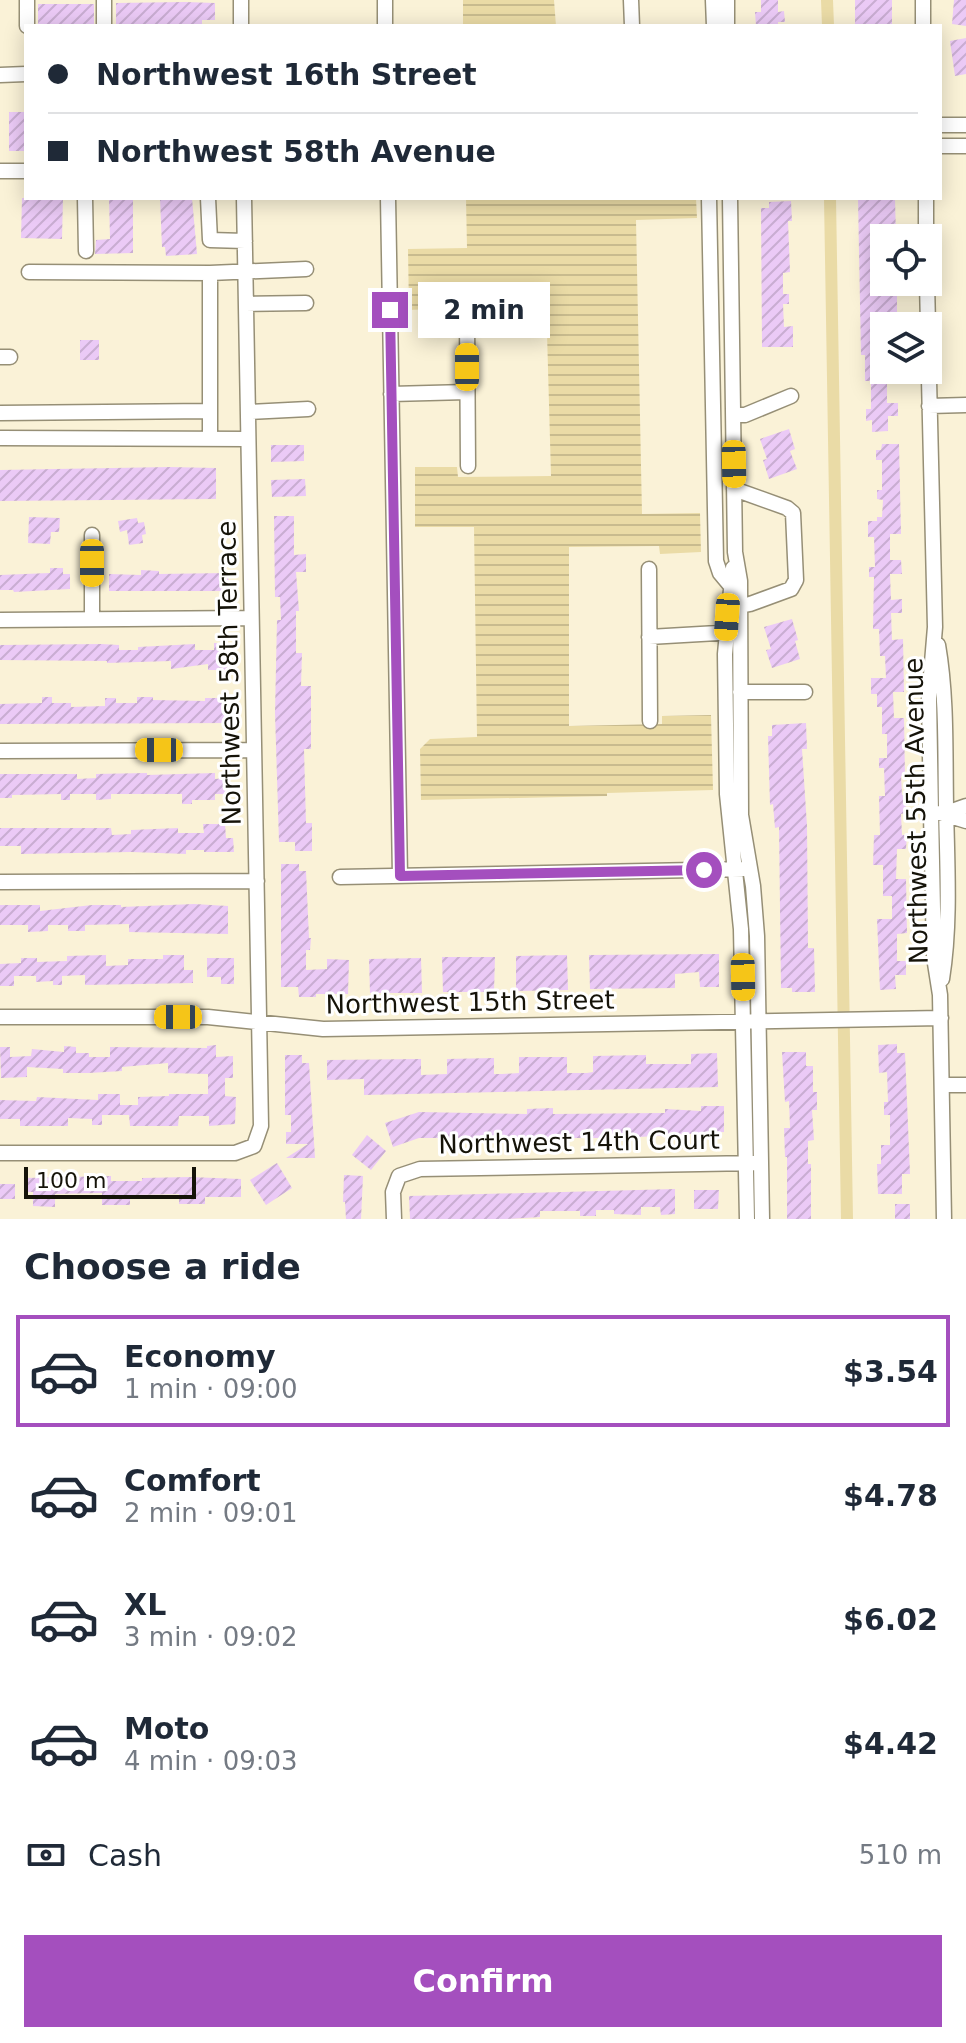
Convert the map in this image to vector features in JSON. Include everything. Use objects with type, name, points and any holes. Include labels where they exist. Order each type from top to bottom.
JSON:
[{"type":"street","points":[[27,0],[27,24]]},
{"type":"street","points":[[104,0],[104,24]]},
{"type":"street","points":[[241,0],[241,24]]},
{"type":"street","points":[[385,0],[385,24]]},
{"type":"street","points":[[631,0],[632,24]]},
{"type":"street","points":[[713,0],[714,24]]},
{"type":"street","points":[[727,0],[727,24]]},
{"type":"street","points":[[923,0],[923,24]]},
{"type":"street","points":[[0,75],[24,74]]},
{"type":"street","points":[[942,125],[966,125]]},
{"type":"street","points":[[942,146],[966,146]]},
{"type":"street","points":[[0,171],[24,171]]},
{"type":"street","points":[[85,200],[86,251]]},
{"type":"street","points":[[208,200],[210,240],[227,243],[245,241]]},
{"type":"street","name":"Northwest 58th Terrace","points":[[0,1153],[235,1153],[254,1146],[261,1126],[244,200]]},
{"type":"street","points":[[388,200],[400,876]]},
{"type":"street","points":[[709,200],[716,561],[720,573],[730,585]]},
{"type":"street","points":[[730,200],[735,552],[740,606],[733,633],[727,794],[742,869]]},
{"type":"street","points":[[926,200],[926,224]]},
{"type":"street","points":[[29,272],[210,273],[306,269]]},
{"type":"street","points":[[210,273],[210,439]]},
{"type":"street","points":[[246,304],[306,303]]},
{"type":"street","points":[[467,317],[468,466]]},
{"type":"street","name":"Northwest 55th Avenue","points":[[929,384],[935,627],[929,698],[938,813],[934,957],[941,1018],[944,1219]]},
{"type":"street","points":[[391,394],[467,392]]},
{"type":"street","points":[[733,415],[745,415],[791,396]]},
{"type":"street","points":[[929,406],[966,405]]},
{"type":"street","points":[[248,412],[308,409]]},
{"type":"street","points":[[0,413],[210,411]]},
{"type":"street","points":[[0,438],[248,439]]},
{"type":"street","points":[[734,489],[793,513],[796,580],[791,589],[740,606]]},
{"type":"street","points":[[92,535],[92,619]]},
{"type":"street","points":[[735,552],[730,585],[740,692],[741,929],[751,1021],[754,1163],[762,1219]]},
{"type":"street","points":[[649,569],[650,721]]},
{"type":"street","points":[[0,620],[251,618]]},
{"type":"street","points":[[649,637],[733,633]]},
{"type":"street","points":[[740,692],[805,692]]},
{"type":"street","points":[[0,751],[254,750]]},
{"type":"street","points":[[938,813],[966,806]]},
{"type":"street","points":[[938,813],[966,821]]},
{"type":"street","points":[[340,877],[742,869]]},
{"type":"street","points":[[0,882],[257,881]]},
{"type":"street","name":"Northwest 15th Street","points":[[0,1017],[208,1017],[323,1029],[941,1018]]},
{"type":"street","points":[[942,1085],[966,1085]]},
{"type":"street","points":[[747,1219],[754,1163]]},
{"type":"street","name":"Northwest 14th Court","points":[[394,1219],[393,1192],[399,1176],[420,1169],[754,1163]]},
{"type":"shaded area","points":[[463,0],[554,0],[556,24],[463,24]]},
{"type":"shaded area","points":[[466,200],[696,200],[697,218],[636,220],[642,514],[700,513],[701,552],[660,554],[659,546],[569,547],[569,726],[662,724],[662,716],[711,715],[713,790],[421,800],[420,749],[430,739],[477,737],[474,527],[415,527],[415,467],[457,467],[458,477],[551,476],[546,297],[454,299],[454,308],[409,310],[408,249],[467,248]]},
{"type":"building","points":[[761,0],[778,0],[778,12],[784,11],[785,22],[756,24],[755,12],[761,12]]},
{"type":"building","points":[[855,0],[892,0],[892,24],[855,24]]},
{"type":"building","points":[[954,0],[966,0],[966,26],[952,24]]},
{"type":"building","points":[[116,3],[215,3],[215,20],[202,20],[202,24],[116,24]]},
{"type":"building","points":[[38,4],[94,4],[94,24],[38,24]]},
{"type":"building","points":[[966,38],[966,74],[955,76],[950,41]]},
{"type":"building","points":[[9,112],[24,112],[24,151],[9,151]]},
{"type":"building","points":[[22,198],[63,200],[62,239],[21,238]]},
{"type":"building","points":[[109,200],[133,200],[133,253],[95,254],[96,240],[110,239]]},
{"type":"building","points":[[160,200],[192,200],[197,254],[166,256],[165,247],[162,247]]},
{"type":"building","points":[[858,200],[895,200],[896,224],[870,224],[870,296],[897,296],[897,312],[870,312],[870,381],[865,381],[865,355],[861,355]]},
{"type":"building","points":[[791,201],[792,221],[788,221],[790,272],[783,273],[783,294],[789,294],[789,304],[783,304],[784,327],[793,326],[793,347],[762,347],[761,208],[769,208],[769,202]]},
{"type":"building","points":[[80,340],[99,340],[99,360],[80,360]]},
{"type":"building","points":[[871,384],[887,384],[887,403],[898,403],[898,416],[888,416],[888,431],[872,432],[872,420],[866,421],[866,409],[871,409]]},
{"type":"building","points":[[789,429],[795,449],[790,451],[797,469],[769,479],[763,460],[767,459],[760,439]]},
{"type":"building","points":[[882,444],[899,444],[901,534],[890,534],[890,560],[901,560],[902,574],[890,574],[891,600],[902,599],[902,613],[891,613],[892,640],[903,639],[904,692],[893,692],[894,718],[904,718],[905,776],[901,776],[902,795],[906,795],[906,813],[901,814],[902,835],[907,835],[906,849],[897,849],[896,879],[906,879],[907,933],[897,934],[897,961],[906,961],[906,975],[895,975],[896,989],[880,990],[877,919],[892,919],[892,896],[883,896],[883,865],[873,865],[874,835],[880,835],[879,796],[885,796],[884,768],[879,768],[879,758],[887,758],[887,734],[882,734],[882,707],[877,707],[877,694],[871,694],[871,678],[886,678],[885,656],[880,656],[879,629],[873,629],[874,577],[869,577],[869,567],[875,567],[874,537],[868,537],[868,521],[877,521],[877,517],[882,517],[883,500],[877,499],[877,490],[882,490],[882,460],[876,460],[876,450],[881,450]]},
{"type":"building","points":[[271,445],[304,445],[304,461],[271,462]]},
{"type":"building","points":[[216,468],[216,499],[0,501],[0,470]]},
{"type":"building","points":[[305,479],[306,496],[272,497],[271,480]]},
{"type":"building","points":[[274,516],[294,516],[294,555],[306,554],[306,572],[296,572],[299,611],[296,611],[296,653],[302,653],[301,686],[311,686],[311,749],[304,749],[306,823],[312,823],[312,851],[295,851],[295,842],[279,842],[275,713],[277,620],[281,620],[280,597],[275,597]]},
{"type":"building","points":[[29,517],[60,518],[59,532],[51,532],[50,544],[28,543]]},
{"type":"building","points":[[137,518],[138,523],[144,522],[146,534],[142,535],[143,543],[129,545],[127,530],[120,532],[118,521]]},
{"type":"building","points":[[50,568],[63,568],[63,574],[70,574],[70,589],[0,590],[0,575],[50,573]]},
{"type":"building","points":[[141,570],[159,571],[159,574],[228,573],[229,591],[109,591],[109,574],[141,575]]},
{"type":"building","points":[[792,619],[800,659],[772,668],[766,650],[771,649],[764,627]]},
{"type":"building","points":[[214,643],[227,643],[227,670],[208,670],[208,664],[171,669],[171,661],[0,660],[0,645],[101,644],[119,645],[119,650],[138,650],[138,647],[195,644],[195,650],[214,650]]},
{"type":"building","points":[[42,697],[52,697],[52,703],[71,703],[71,707],[105,706],[105,698],[116,698],[116,703],[137,703],[137,697],[205,701],[205,698],[231,698],[231,723],[0,724],[0,704],[42,703]]},
{"type":"building","points":[[806,723],[807,749],[802,749],[807,826],[808,948],[814,948],[815,992],[792,992],[792,988],[781,988],[779,827],[775,828],[773,804],[770,805],[768,736],[772,736],[772,725]]},
{"type":"building","points":[[215,773],[215,779],[225,778],[226,794],[215,794],[215,800],[192,800],[192,804],[182,804],[182,794],[111,794],[111,799],[96,800],[96,794],[70,794],[70,800],[61,800],[61,794],[0,798],[0,774],[77,774],[77,779],[96,778],[96,774]]},
{"type":"building","points":[[203,824],[225,824],[226,838],[233,838],[234,852],[186,850],[186,854],[21,854],[21,846],[0,846],[0,828],[111,828],[112,835],[131,834],[131,830],[178,828],[178,833],[204,833]]},
{"type":"building","points":[[281,864],[299,864],[299,871],[306,871],[311,938],[310,950],[306,950],[306,970],[327,969],[327,959],[349,960],[348,994],[299,997],[298,987],[281,987]]},
{"type":"building","points":[[0,905],[40,905],[40,911],[92,905],[228,906],[228,934],[129,932],[129,924],[85,925],[85,931],[68,931],[68,925],[48,925],[48,931],[28,932],[28,925],[0,925]]},
{"type":"building","points":[[719,954],[719,987],[700,987],[699,972],[675,974],[675,988],[590,989],[589,955]]},
{"type":"building","points":[[106,955],[106,966],[128,965],[128,959],[163,959],[163,955],[184,955],[184,970],[193,970],[193,983],[85,985],[85,975],[62,976],[62,985],[53,985],[53,981],[36,982],[36,976],[14,976],[14,986],[0,986],[0,964],[21,963],[21,958],[37,958],[37,962],[67,961],[67,956]]},
{"type":"building","points":[[567,955],[568,990],[516,991],[516,956]]},
{"type":"building","points":[[442,957],[495,957],[494,992],[443,992]]},
{"type":"building","points":[[207,958],[234,958],[234,984],[221,984],[221,977],[207,977]]},
{"type":"building","points":[[421,958],[422,993],[370,993],[369,959]]},
{"type":"building","points":[[897,1044],[897,1053],[905,1053],[910,1174],[902,1174],[902,1194],[878,1194],[877,1164],[881,1164],[881,1145],[890,1145],[890,1115],[884,1115],[884,1102],[888,1102],[887,1072],[879,1073],[878,1045]]},
{"type":"building","points":[[216,1045],[216,1057],[233,1056],[233,1078],[225,1078],[225,1096],[236,1097],[235,1124],[209,1126],[209,1116],[179,1116],[178,1126],[130,1126],[129,1115],[102,1115],[102,1125],[92,1125],[92,1119],[68,1118],[68,1126],[20,1126],[20,1119],[0,1119],[0,1100],[36,1101],[37,1097],[98,1100],[98,1094],[120,1094],[120,1105],[138,1105],[138,1097],[208,1094],[208,1074],[168,1073],[168,1063],[89,1073],[63,1073],[63,1069],[27,1067],[27,1077],[1,1078],[0,1047],[10,1047],[10,1057],[31,1056],[32,1049],[64,1052],[64,1046],[76,1047],[76,1053],[89,1053],[89,1057],[110,1057],[110,1047],[207,1048]]},
{"type":"building","points":[[782,1052],[806,1052],[806,1066],[813,1066],[817,1110],[812,1110],[814,1140],[808,1141],[811,1219],[787,1219],[784,1128],[790,1128]]},
{"type":"building","points":[[717,1053],[718,1087],[364,1095],[364,1079],[327,1080],[327,1060],[421,1059],[421,1075],[447,1074],[447,1059],[494,1058],[494,1074],[502,1074],[519,1073],[519,1057],[567,1057],[567,1073],[587,1073],[593,1072],[593,1056],[646,1055],[646,1064],[691,1064],[691,1054]]},
{"type":"building","points":[[285,1055],[302,1055],[302,1063],[309,1063],[315,1158],[286,1158],[308,1144],[286,1144],[286,1132],[291,1132],[291,1115],[285,1115]]},
{"type":"building","points":[[701,1106],[724,1106],[724,1132],[622,1138],[419,1138],[393,1147],[385,1123],[419,1112],[527,1114],[527,1109],[553,1108],[553,1114],[665,1113],[665,1109],[701,1111]]},
{"type":"building","points":[[367,1135],[386,1151],[371,1170],[352,1155]]},
{"type":"building","points":[[277,1163],[292,1188],[266,1205],[250,1180]]},
{"type":"building","points":[[344,1175],[363,1176],[361,1219],[346,1219]]},
{"type":"building","points":[[111,1176],[111,1181],[190,1177],[241,1179],[241,1197],[205,1197],[205,1204],[179,1204],[179,1194],[130,1195],[130,1205],[102,1205],[102,1193],[55,1194],[55,1207],[33,1206],[33,1192],[24,1192],[24,1178]]},
{"type":"building","points":[[0,1184],[15,1184],[15,1199],[0,1199]]},
{"type":"building","points":[[675,1189],[675,1214],[661,1215],[660,1207],[641,1207],[641,1215],[596,1210],[596,1216],[580,1216],[580,1211],[540,1211],[540,1217],[410,1219],[409,1196]]},
{"type":"building","points":[[694,1190],[719,1190],[718,1209],[694,1209]]},
{"type":"building","points":[[895,1204],[910,1204],[910,1219],[895,1219]]},
{"type":"waterway","points":[[827,0],[828,24]]},
{"type":"waterway","points":[[830,200],[847,1219]]},
{"type":"route","points":[[390,310],[400,876],[704,870]]}]
